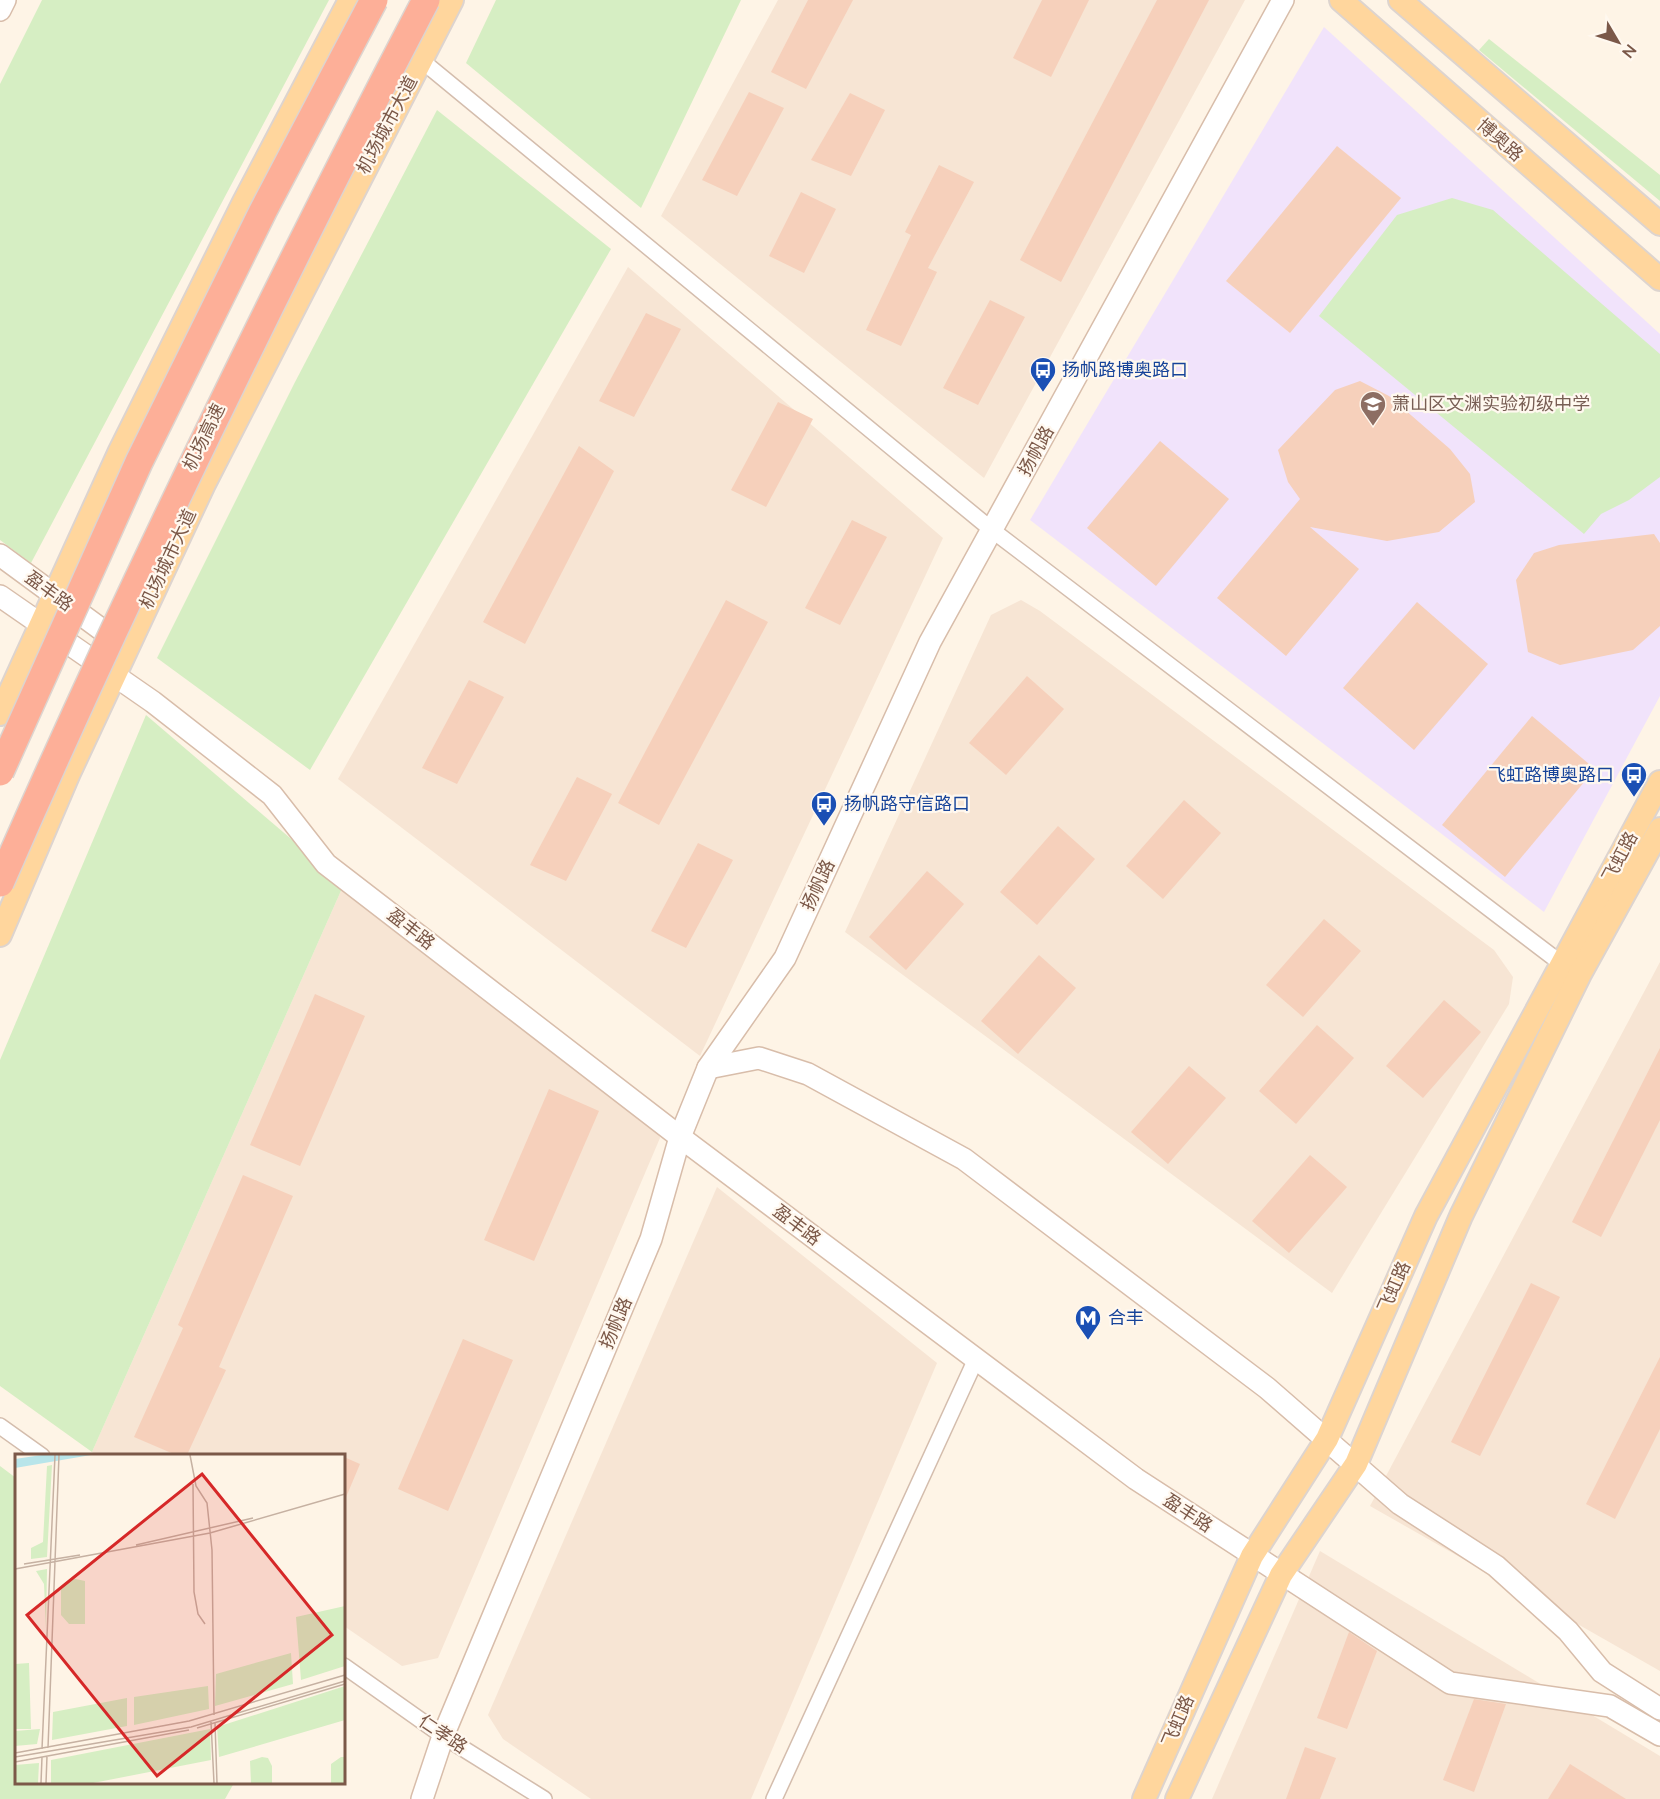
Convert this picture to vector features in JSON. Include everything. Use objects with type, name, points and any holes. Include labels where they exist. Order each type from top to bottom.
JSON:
[{"type":"highway","points":[[0,772],[139,462],[263,211],[374,0]]},
{"type":"highway","name":"机场高速","points":[[0,883],[183,478],[300,243],[426,0]]},
{"type":"main road","points":[[0,10],[5,0]]},
{"type":"main road","points":[[0,714],[120,451],[244,202],[350,0]]},
{"type":"main road","name":"机场城市大道","points":[[0,935],[114,675],[204,484],[452,0]]},
{"type":"main road","name":"扬帆路","points":[[422,1799],[444,1736],[651,1239],[680,1137],[708,1068],[785,958],[930,642],[1283,0]]},
{"type":"main road","name":"博奥路","points":[[1341,0],[1660,279]]},
{"type":"main road","points":[[1400,0],[1660,225]]},
{"type":"main road","name":"盈丰路","points":[[0,555],[127,648]]},
{"type":"main road","name":"盈丰路","points":[[0,596],[40,626],[114,675],[272,795],[326,864],[680,1137],[1136,1479],[1450,1683],[1610,1706],[1660,1736]]},
{"type":"main road","name":"飞虹路","points":[[1144,1799],[1252,1556],[1327,1439],[1426,1216],[1660,782]]},
{"type":"main road","name":"飞虹路","points":[[1178,1799],[1281,1575],[1356,1464],[1461,1216],[1580,974],[1660,828]]},
{"type":"main road","points":[[708,1068],[759,1059],[808,1074],[964,1159],[1267,1388],[1400,1504],[1496,1566],[1568,1631],[1602,1672],[1660,1709]]},
{"type":"street","points":[[421,60],[992,530],[1562,964]]},
{"type":"street","points":[[774,1799],[976,1359]]},
{"type":"street","points":[[0,1426],[41,1454]]},
{"type":"street","name":"仁孝路","points":[[345,1667],[444,1736],[544,1799]]},
{"type":"shaded area","points":[[778,0],[1245,0],[984,478],[661,216]]},
{"type":"shaded area","name":"萧山区文渊实验初级中学","points":[[1324,27],[1660,334],[1660,696],[1544,912],[1030,520]]},
{"type":"shaded area","points":[[628,267],[943,538],[700,1056],[338,779]]},
{"type":"shaded area","points":[[1021,600],[1040,611],[1494,950],[1513,977],[1509,1004],[1332,1293],[845,932],[991,615]]},
{"type":"shaded area","points":[[344,884],[654,1106],[660,1138],[438,1658],[402,1666],[345,1627],[345,1454],[94,1454],[92,1452]]},
{"type":"shaded area","points":[[1660,962],[1660,1671],[1370,1506]]},
{"type":"shaded area","points":[[717,1187],[937,1363],[751,1799],[591,1799],[503,1739],[488,1715]]},
{"type":"shaded area","points":[[1320,1551],[1660,1756],[1660,1799],[1212,1799]]},
{"type":"green space","points":[[42,0],[329,0],[31,563],[0,540],[0,84]]},
{"type":"green space","points":[[496,0],[741,0],[641,208],[466,63]]},
{"type":"green space","points":[[1489,39],[1660,175],[1660,201],[1479,50]]},
{"type":"green space","points":[[437,110],[611,249],[310,770],[157,658],[294,384]]},
{"type":"green space","points":[[1452,198],[1493,210],[1660,354],[1660,477],[1629,500],[1601,514],[1584,534],[1319,316],[1397,215]]},
{"type":"green space","points":[[146,715],[344,884],[92,1452],[0,1386],[0,1060]]},
{"type":"green space","points":[[0,1466],[15,1477],[15,1784],[233,1784],[225,1799],[0,1799]]},
{"type":"building","points":[[808,0],[853,0],[806,89],[771,72]]},
{"type":"building","points":[[1042,0],[1089,0],[1051,77],[1013,58]]},
{"type":"building","points":[[1157,0],[1209,0],[1061,282],[1020,260]]},
{"type":"building","points":[[749,92],[784,108],[737,196],[702,180]]},
{"type":"building","points":[[850,93],[885,110],[851,176],[811,160]]},
{"type":"building","points":[[1337,146],[1401,198],[1290,333],[1226,281]]},
{"type":"building","points":[[939,165],[974,182],[928,268],[937,272],[901,346],[866,330],[911,235],[905,232]]},
{"type":"building","points":[[801,192],[836,209],[804,273],[769,256]]},
{"type":"building","points":[[990,300],[1025,317],[978,405],[943,388]]},
{"type":"building","points":[[646,313],[681,329],[634,417],[599,401]]},
{"type":"building","points":[[1360,381],[1389,396],[1450,449],[1470,474],[1475,502],[1439,532],[1387,541],[1310,527],[1359,569],[1286,656],[1217,598],[1300,499],[1288,482],[1278,450],[1335,390]]},
{"type":"building","points":[[778,402],[813,419],[766,507],[731,490]]},
{"type":"building","points":[[1160,441],[1229,499],[1156,586],[1087,528]]},
{"type":"building","points":[[579,446],[614,471],[525,644],[483,622]]},
{"type":"building","points":[[852,520],[887,537],[840,625],[805,608]]},
{"type":"building","points":[[1654,534],[1660,543],[1660,626],[1633,650],[1560,665],[1528,652],[1516,580],[1534,553],[1559,545]]},
{"type":"building","points":[[726,600],[768,622],[659,825],[618,803]]},
{"type":"building","points":[[1417,602],[1488,664],[1414,750],[1343,688]]},
{"type":"building","points":[[1027,676],[1064,709],[1006,775],[969,743]]},
{"type":"building","points":[[469,680],[504,697],[457,784],[422,768]]},
{"type":"building","points":[[1532,716],[1595,769],[1505,877],[1442,825]]},
{"type":"building","points":[[577,777],[612,794],[566,881],[530,865]]},
{"type":"building","points":[[1184,800],[1221,833],[1163,899],[1126,866]]},
{"type":"building","points":[[1058,826],[1095,859],[1037,925],[1000,892]]},
{"type":"building","points":[[698,843],[733,860],[686,948],[651,931]]},
{"type":"building","points":[[927,871],[964,904],[906,970],[869,937]]},
{"type":"building","points":[[1324,919],[1361,951],[1303,1017],[1266,985]]},
{"type":"building","points":[[1039,955],[1076,988],[1018,1054],[981,1021]]},
{"type":"building","points":[[315,994],[365,1016],[300,1166],[250,1145]]},
{"type":"building","points":[[1444,1000],[1481,1032],[1423,1098],[1386,1066]]},
{"type":"building","points":[[1317,1025],[1354,1058],[1296,1124],[1259,1091]]},
{"type":"building","points":[[1660,1048],[1660,1120],[1601,1237],[1572,1222]]},
{"type":"building","points":[[1189,1066],[1226,1098],[1168,1164],[1131,1132]]},
{"type":"building","points":[[549,1089],[599,1111],[534,1261],[484,1240]]},
{"type":"building","points":[[1310,1155],[1347,1187],[1289,1253],[1252,1221]]},
{"type":"building","points":[[243,1175],[293,1196],[219,1367],[226,1370],[187,1454],[174,1454],[134,1437],[183,1328],[178,1325]]},
{"type":"building","points":[[1531,1283],[1560,1297],[1480,1456],[1451,1442]]},
{"type":"building","points":[[463,1339],[513,1360],[448,1511],[398,1489]]},
{"type":"building","points":[[1660,1357],[1660,1429],[1615,1519],[1586,1504]]},
{"type":"building","points":[[345,1457],[360,1464],[345,1500]]},
{"type":"building","points":[[1349,1632],[1377,1651],[1347,1729],[1317,1718]]},
{"type":"building","points":[[1474,1699],[1506,1704],[1474,1792],[1443,1780]]},
{"type":"building","points":[[1305,1747],[1336,1758],[1320,1799],[1286,1799]]},
{"type":"building","points":[[1570,1764],[1626,1799],[1548,1799]]},
{"type":"place","name":"扬帆路博奥路口","points":[[1043,393]]},
{"type":"place","name":"萧山区文渊实验初级中学","points":[[1373,427]]},
{"type":"place","name":"飞虹路博奥路口","points":[[1634,798]]},
{"type":"place","name":"扬帆路守信路口","points":[[824,827]]},
{"type":"place","name":"合丰","points":[[1088,1341]]}]
